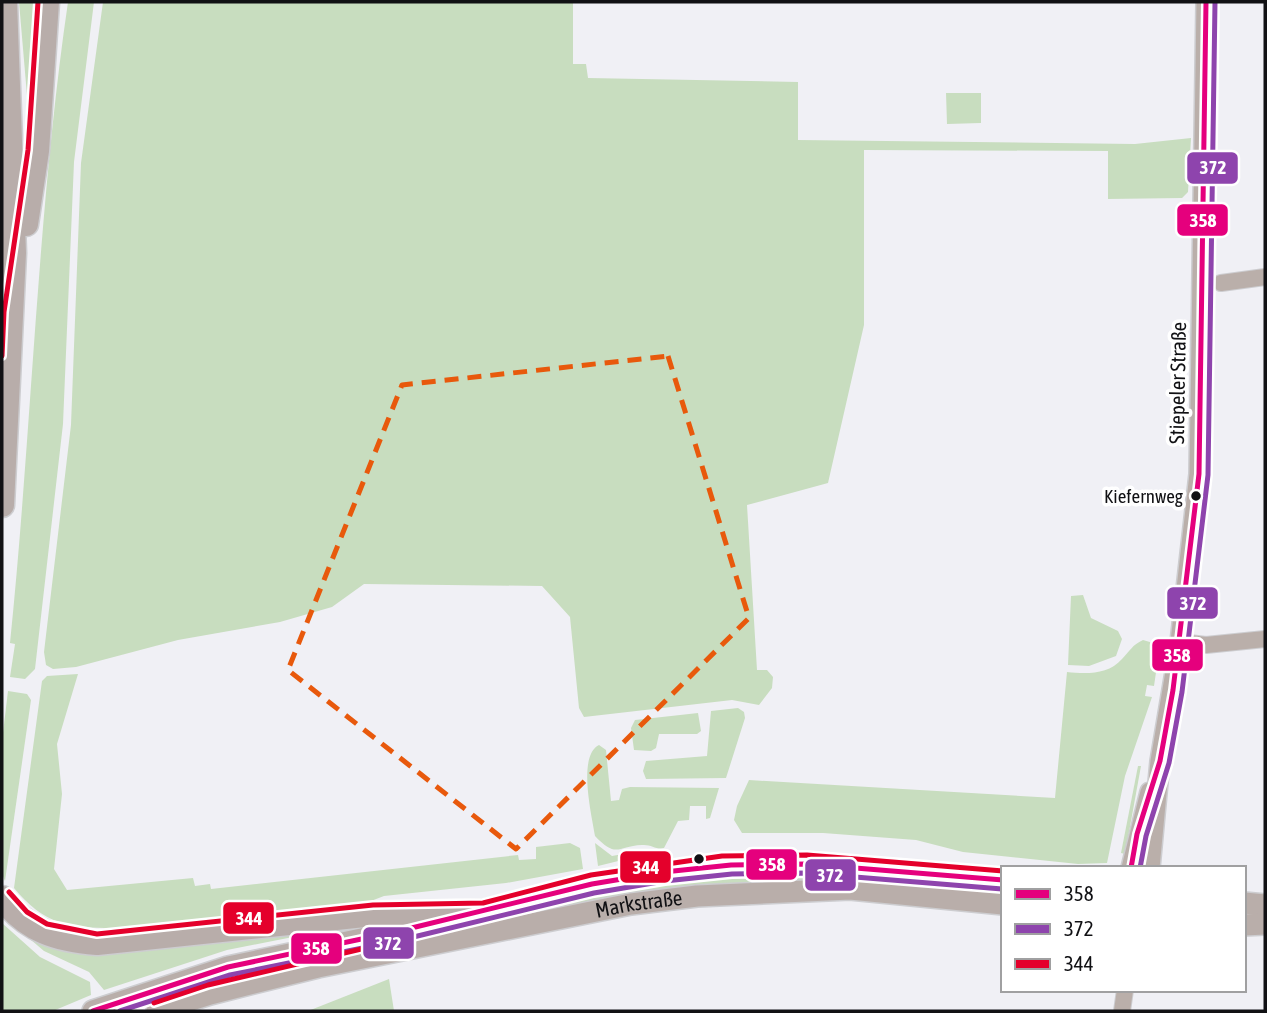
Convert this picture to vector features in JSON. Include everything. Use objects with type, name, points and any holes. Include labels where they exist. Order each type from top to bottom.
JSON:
[{"type":"highway","points":[[2,505],[13,313],[14,209],[5,2]]},
{"type":"highway","points":[[13,313],[37,151],[47,2]]},
{"type":"highway","points":[[2,898],[23,922],[43,934],[64,941],[97,943],[374,914],[484,912]]},
{"type":"main road","name":"Markstraße","points":[[93,1011],[228,967],[484,912],[604,882],[722,865],[806,864],[1001,880]]},
{"type":"main road","name":"Markstraße","points":[[164,1010],[331,965],[584,913],[684,897],[850,889],[1001,904]]},
{"type":"main road","points":[[1246,903],[1265,905]]},
{"type":"main road","points":[[1246,925],[1265,924]]},
{"type":"street","name":"Stiepeler Straße","points":[[1150,866],[1160,761],[1180,642],[1199,474],[1206,2]]},
{"type":"street","points":[[1221,283],[1265,277]]},
{"type":"street","points":[[1180,642],[1206,645],[1265,639]]},
{"type":"street","name":"Stiepeler Straße","points":[[1131,866],[1137,834],[1160,761]]},
{"type":"street","points":[[1122,1011],[1125,992]]},
{"type":"highlighted area","points":[[668,356],[749,618],[516,849],[288,670],[402,385]]},
{"type":"green space","points":[[19,2],[42,2],[28,107]]},
{"type":"green space","points":[[68,2],[94,2],[74,162],[63,424],[35,669],[25,679],[10,677],[15,644],[10,643],[49,162]]},
{"type":"green space","points":[[103,2],[573,2],[573,64],[586,64],[588,78],[798,82],[798,140],[1135,144],[1191,138],[1188,192],[1182,198],[1108,199],[1108,151],[864,150],[864,325],[828,483],[747,505],[757,670],[767,670],[773,677],[772,688],[759,705],[732,700],[584,717],[579,708],[570,617],[542,586],[364,584],[332,607],[280,622],[178,640],[76,667],[53,669],[46,665],[44,652],[71,425],[81,163]]},
{"type":"green space","points":[[946,93],[981,93],[981,123],[947,124]]},
{"type":"green space","points":[[1083,595],[1091,618],[1118,631],[1122,639],[1116,656],[1089,666],[1068,665],[1071,596]]},
{"type":"green space","points":[[1143,640],[1160,645],[1154,686],[1147,685],[1145,696],[1152,697],[1125,776],[1107,863],[1078,864],[963,852],[916,840],[823,833],[742,833],[734,820],[737,806],[749,780],[1055,798],[1067,672],[1103,671],[1116,664]]},
{"type":"green space","points":[[78,674],[57,744],[62,794],[54,869],[67,890],[193,878],[195,886],[210,884],[211,889],[518,855],[519,860],[536,859],[536,847],[570,843],[580,848],[583,869],[506,883],[384,896],[371,901],[113,928],[82,927],[58,922],[36,909],[14,888],[42,681],[47,676]]},
{"type":"green space","points":[[8,691],[27,694],[31,700],[5,881],[2,874],[2,741]]},
{"type":"green space","points":[[738,708],[744,712],[745,718],[726,778],[646,779],[643,771],[646,761],[707,756],[711,711]]},
{"type":"green space","points":[[698,713],[701,731],[697,734],[659,734],[656,748],[651,751],[634,750],[631,728],[635,720]]},
{"type":"green space","points":[[599,745],[606,750],[611,801],[619,800],[622,789],[630,787],[719,788],[710,818],[706,819],[706,806],[690,806],[689,820],[678,821],[664,848],[645,845],[617,849],[608,847],[595,836],[589,801],[589,761],[592,751]]},
{"type":"green space","points":[[1138,766],[1141,766],[1125,854],[1121,853]]},
{"type":"green space","points":[[595,843],[612,856],[645,850],[655,852],[598,866]]},
{"type":"green space","points":[[801,871],[1001,888],[1001,893],[946,887],[800,883],[184,992],[133,1011],[116,1011],[181,988],[554,900],[715,873]]},
{"type":"green space","points":[[4,917],[42,938],[373,921],[227,950],[104,990],[89,972],[44,951]]},
{"type":"green space","points":[[2,923],[40,957],[90,982],[91,995],[53,1011],[2,1011]]},
{"type":"green space","points":[[389,979],[394,1011],[308,1011]]},
{"type":"transit line","name":"344","points":[[2,356],[4,312],[28,150],[38,2]]},
{"type":"transit line","name":"358","points":[[1131,866],[1137,834],[1160,761],[1173,690],[1199,474],[1206,2]]},
{"type":"transit line","name":"372","points":[[1140,866],[1146,836],[1169,763],[1182,692],[1208,475],[1215,2]]},
{"type":"transit line","name":"344","points":[[9,892],[27,912],[47,924],[97,934],[373,905],[483,903],[591,875],[722,856],[807,855],[1001,871]]},
{"type":"transit line","name":"358","points":[[93,1011],[228,967],[395,932],[592,884],[664,872],[731,865],[806,864],[1001,880]]},
{"type":"transit line","name":"372","points":[[120,1011],[230,975],[397,941],[594,893],[665,881],[732,874],[806,873],[1001,889]]},
{"type":"transit line","name":"344","points":[[154,1003],[208,985],[387,943]]},
{"type":"place","name":"Kiefernweg","points":[[1196,496]]}]
